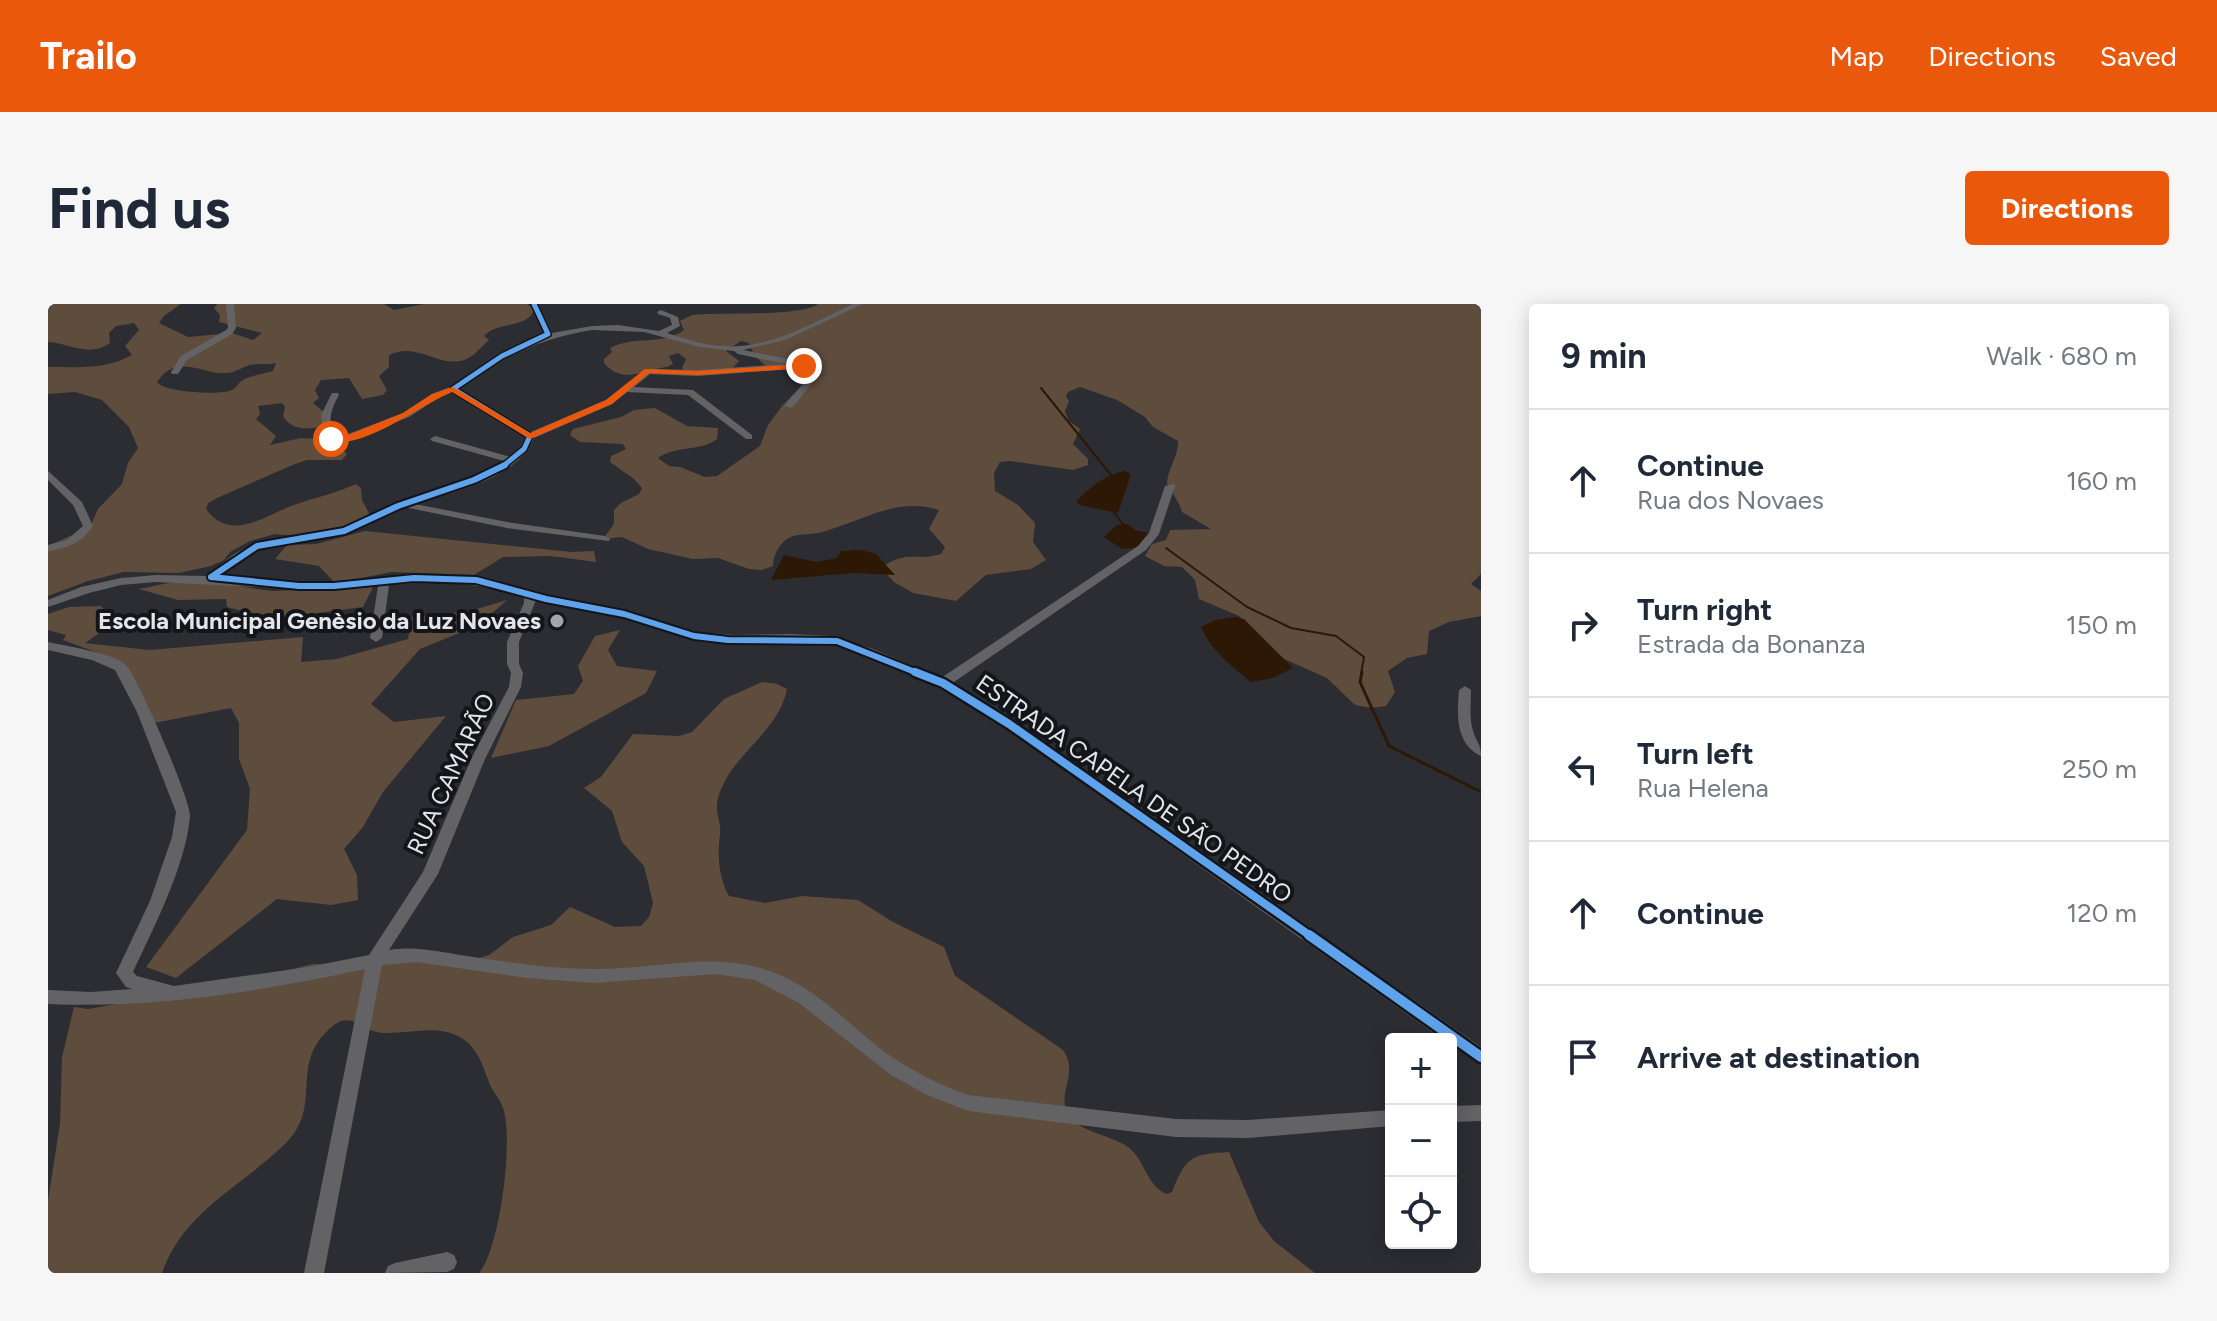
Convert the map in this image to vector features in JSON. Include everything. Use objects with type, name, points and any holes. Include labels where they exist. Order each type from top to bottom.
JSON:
[{"type":"street","points":[[175,372],[184,358],[229,332],[232,328],[230,304]]},
{"type":"street","points":[[534,304],[548,334]]},
{"type":"street","points":[[727,349],[766,344],[859,304]]},
{"type":"street","points":[[660,334],[676,326],[674,317],[661,312]]},
{"type":"street","points":[[335,395],[327,406],[324,422],[329,437],[338,441],[406,415],[435,396],[453,389],[502,356],[548,334],[614,328],[660,334],[813,366],[818,371],[789,406]]},
{"type":"street","points":[[211,577],[252,548],[277,541],[338,533],[402,505],[483,478],[511,460],[527,444],[530,436],[559,421],[599,407],[648,371],[698,373],[805,365]]},
{"type":"street","points":[[453,389],[530,436]]},
{"type":"street","points":[[626,389],[690,392],[749,437]]},
{"type":"street","points":[[435,439],[511,460]]},
{"type":"street","points":[[48,474],[78,504],[88,526],[82,536],[72,542],[48,548]]},
{"type":"street","points":[[943,683],[1142,548],[1154,534],[1170,486]]},
{"type":"street","points":[[402,505],[605,539]]},
{"type":"street","name":"ESTRADA CAPELA DE SÃO PEDRO","points":[[48,604],[83,591],[122,582],[211,577],[299,586],[430,577],[476,580],[530,596],[624,614],[677,632],[713,639],[837,641],[943,683],[1057,757],[1481,1057]]},
{"type":"street","points":[[376,638],[384,581]]},
{"type":"street","name":"RUA CAMARÃO","points":[[375,959],[430,874],[478,759],[515,687],[513,642],[530,603],[530,596]]},
{"type":"street","points":[[48,646],[96,657],[120,667],[144,712],[180,802],[183,820],[168,874],[146,932],[124,973],[132,982],[174,993]]},
{"type":"street","points":[[1465,690],[1464,727],[1468,739],[1481,751]]},
{"type":"street","points":[[48,997],[91,999],[174,993],[308,974],[375,959],[417,955],[594,976],[720,968],[757,973],[803,998],[910,1077],[968,1103],[1176,1128],[1248,1129],[1385,1118]]},
{"type":"street","points":[[314,1273],[375,959]]},
{"type":"street","points":[[1457,1114],[1481,1113]]},
{"type":"street","points":[[395,1273],[447,1262]]},
{"type":"shaded area","points":[[48,304],[181,304],[159,323],[188,337],[232,333],[253,340],[262,333],[219,322],[220,315],[214,308],[217,304],[384,304],[394,310],[424,304],[527,304],[534,310],[519,323],[490,331],[484,336],[489,340],[464,360],[445,361],[409,351],[389,355],[389,367],[379,376],[387,390],[383,395],[362,399],[349,378],[321,380],[315,390],[319,398],[313,403],[326,414],[329,424],[317,428],[298,427],[283,416],[285,407],[282,403],[258,406],[260,414],[256,419],[276,436],[270,445],[301,438],[333,440],[347,454],[342,460],[307,460],[295,464],[217,498],[208,503],[206,509],[225,524],[247,524],[356,484],[361,488],[362,500],[371,517],[350,528],[299,536],[275,534],[250,541],[211,566],[179,573],[124,572],[48,596],[48,546],[90,527],[98,509],[122,484],[128,463],[138,448],[129,427],[102,400],[75,392],[48,394],[48,367],[90,367],[122,360],[132,355],[125,346],[139,330],[134,323],[116,326],[109,333],[110,343],[87,350],[48,342]],"holes":[[[276,363],[273,371],[246,378],[234,389],[222,392],[179,390],[157,382],[165,373],[181,366],[227,373],[250,365]]]},
{"type":"shaded area","points":[[818,304],[1481,304],[1481,574],[1471,584],[1481,591],[1481,616],[1449,622],[1429,631],[1427,654],[1407,658],[1388,671],[1395,692],[1386,706],[1371,708],[1355,705],[1327,678],[1273,654],[1239,616],[1199,599],[1195,580],[1182,567],[1164,566],[1145,556],[1152,544],[1166,540],[1170,530],[1211,529],[1182,512],[1167,484],[1178,441],[1117,400],[1080,387],[1068,392],[1065,411],[1069,421],[1080,429],[1073,444],[1088,459],[1088,465],[1073,470],[1010,461],[1000,462],[994,473],[995,491],[1018,505],[1035,523],[1033,542],[1046,560],[1031,569],[986,575],[956,601],[913,593],[894,582],[881,568],[905,557],[941,554],[945,547],[929,529],[939,510],[923,507],[892,508],[833,529],[791,537],[779,547],[773,566],[762,570],[749,569],[718,558],[693,559],[648,549],[622,537],[603,539],[614,524],[614,510],[639,494],[642,488],[610,462],[611,456],[626,449],[623,444],[580,442],[570,435],[573,429],[621,417],[634,410],[655,408],[687,426],[718,428],[717,439],[710,443],[672,451],[658,458],[669,466],[705,477],[717,476],[760,446],[768,425],[812,375],[801,369],[766,366],[754,355],[749,343],[741,341],[726,351],[739,361],[731,370],[686,372],[682,368],[686,359],[678,353],[669,356],[673,364],[667,367],[626,375],[611,370],[604,363],[612,352],[610,348],[675,335],[684,330],[680,321],[692,315],[795,311]]},
{"type":"shaded area","points":[[1124,471],[1131,474],[1118,513],[1079,505],[1077,501],[1093,486]]},
{"type":"shaded area","points":[[1128,524],[1135,530],[1148,533],[1137,548],[1122,549],[1104,537],[1117,525]]},
{"type":"shaded area","points":[[365,531],[572,552],[594,551],[596,562],[551,556],[503,557],[474,575],[392,572],[335,583],[319,566],[275,559],[287,545],[316,544]]},
{"type":"shaded area","points":[[861,550],[876,554],[895,575],[853,573],[771,580],[784,555],[817,562],[837,558],[841,551]]},
{"type":"shaded area","points":[[209,582],[271,591],[373,587],[363,607],[288,617],[254,614],[227,607],[226,599],[178,600],[139,589],[168,583]]},
{"type":"shaded area","points":[[507,600],[479,625],[420,649],[371,704],[394,722],[446,716],[383,792],[363,827],[344,849],[357,875],[358,900],[331,905],[277,899],[176,978],[146,967],[247,830],[250,789],[239,759],[239,723],[231,708],[154,723],[120,661],[63,640],[66,635],[48,630],[48,614],[69,607],[101,606],[113,620],[85,643],[149,650],[303,637],[301,662],[337,659],[408,639],[411,617],[470,611]]},
{"type":"shaded area","points":[[1244,619],[1293,668],[1273,678],[1251,682],[1229,664],[1210,643],[1201,627],[1215,620]]},
{"type":"shaded area","points":[[620,630],[608,650],[617,666],[657,671],[646,693],[549,746],[491,758],[516,700],[574,694],[583,681],[578,666],[595,636]]},
{"type":"shaded area","points":[[762,682],[787,689],[782,705],[765,731],[733,768],[717,803],[720,867],[729,896],[765,903],[802,896],[858,900],[893,922],[944,947],[955,976],[1063,1050],[1069,1068],[1065,1107],[1074,1121],[1128,1147],[1154,1185],[1167,1194],[1172,1192],[1186,1164],[1198,1156],[1229,1152],[1259,1222],[1274,1241],[1315,1273],[479,1273],[487,1260],[499,1218],[507,1143],[503,1108],[480,1059],[472,1047],[451,1033],[432,1030],[383,1033],[347,1020],[334,1025],[320,1039],[312,1054],[306,1099],[297,1128],[286,1143],[199,1216],[172,1251],[162,1273],[48,1273],[48,1200],[60,1124],[62,1057],[74,1007],[88,1009],[233,984],[313,964],[358,966],[408,955],[454,965],[489,955],[513,937],[551,925],[570,907],[615,927],[641,926],[649,917],[653,903],[644,866],[622,842],[612,811],[584,788],[601,777],[633,734],[679,736],[692,732],[724,699]]},
{"type":"waterway","points":[[1041,388],[1111,475]]},
{"type":"waterway","points":[[1113,511],[1125,527]]},
{"type":"waterway","points":[[1166,548],[1247,607],[1291,628],[1336,636],[1364,657],[1361,674]]},
{"type":"waterway","points":[[1362,672],[1360,682],[1389,746],[1481,792]]},
{"type":"cycle path","points":[[211,577],[257,546],[344,531],[398,506],[474,480],[512,461],[524,449],[530,436],[453,389],[502,356],[548,334],[534,304]]},
{"type":"cycle path","points":[[211,577],[299,586],[334,586],[414,578],[476,580],[546,599],[624,614],[694,636],[728,640],[837,641],[943,683],[1009,724],[1481,1057]]},
{"type":"place","name":"Escola Municipal Genèsio da Luz Novaes","points":[[557,621]]},
{"type":"route","points":[[331,439],[344,440],[406,415],[435,396],[453,389],[458,395],[530,436],[609,402],[648,371],[698,373],[804,366]]}]
